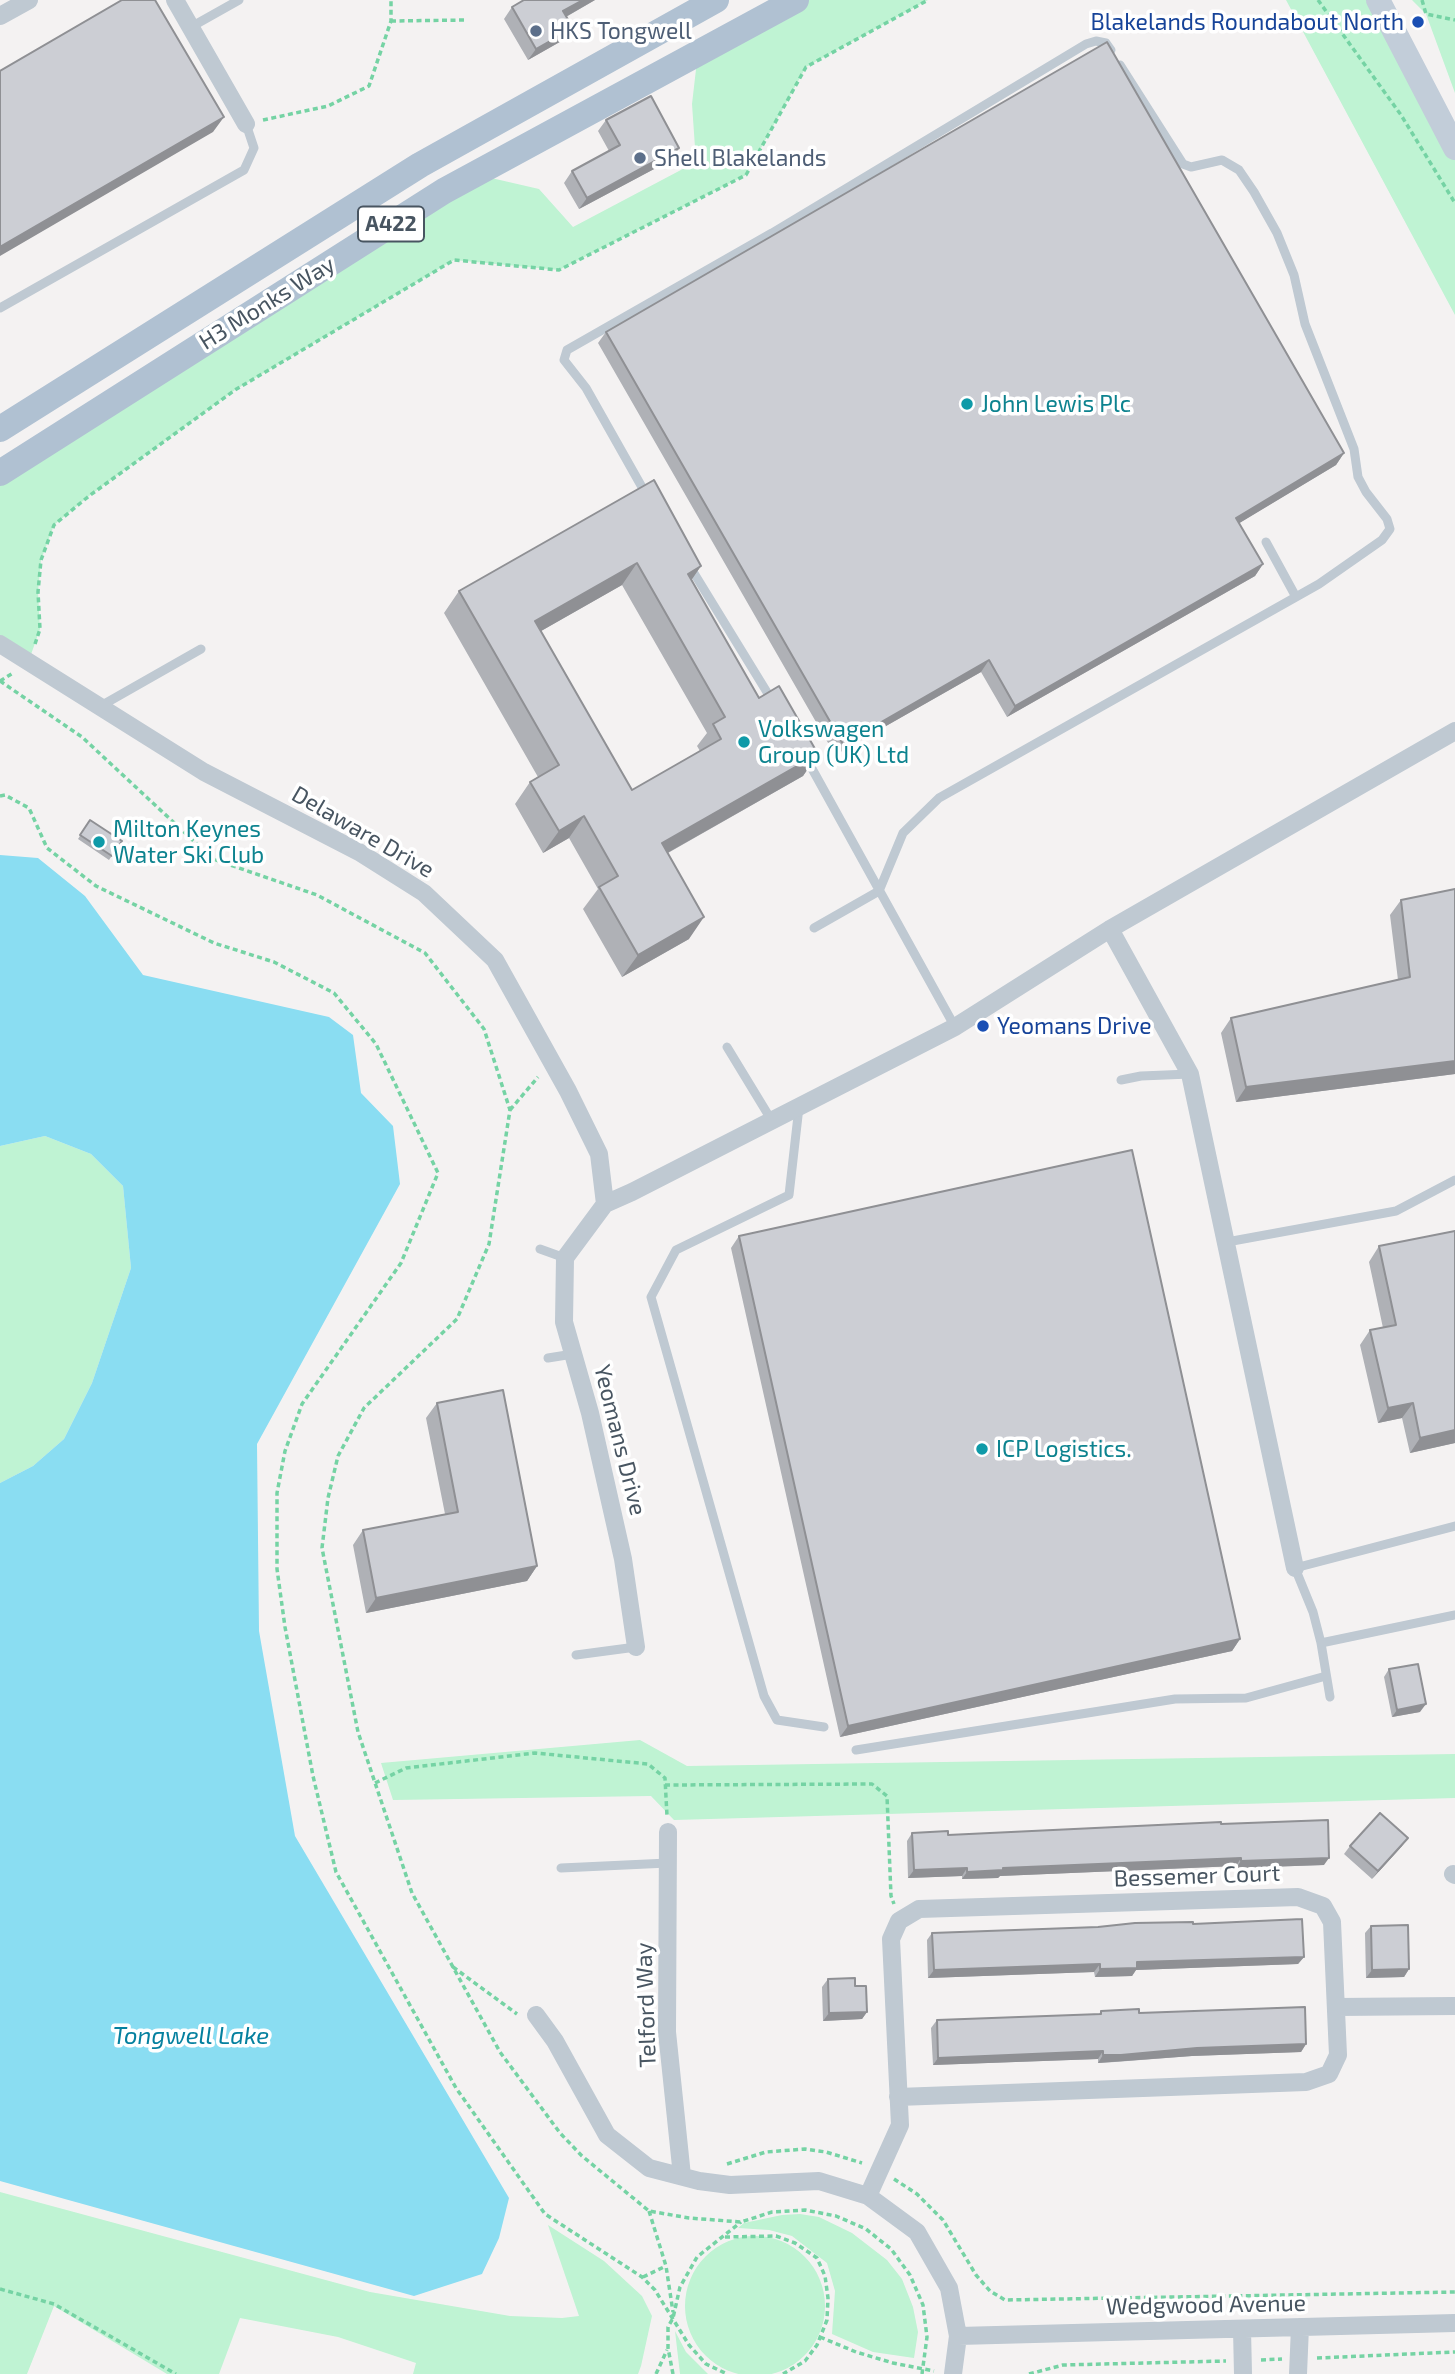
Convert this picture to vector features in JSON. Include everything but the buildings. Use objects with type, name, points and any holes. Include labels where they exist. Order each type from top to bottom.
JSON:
[{"type":"main road","name":"H3 Monks Way","points":[[0,429],[420,165],[716,0]]},
{"type":"main road","name":"H3 Monks Way","points":[[0,472],[444,191],[796,0]]},
{"type":"street","points":[[0,16],[29,0]]},
{"type":"street","points":[[176,0],[246,124]]},
{"type":"street","points":[[1378,0],[1455,148]]},
{"type":"street","name":"Delaware Drive","points":[[0,644],[204,772],[359,852],[424,893],[495,960],[599,1154],[605,1204]]},
{"type":"street","points":[[565,1258],[605,1204],[955,1027],[1110,929],[1455,731]]},
{"type":"street","points":[[1110,929],[1190,1074],[1295,1568]]},
{"type":"street","name":"Yeomans Drive","points":[[565,1258],[564,1322],[590,1413],[623,1559],[636,1647]]},
{"type":"street","name":"Telford Way","points":[[668,1832],[667,2032],[682,2176]]},
{"type":"street","name":"Bessemer Court","points":[[898,2097],[1306,2082],[1329,2074],[1338,2055],[1332,1922],[1323,1906],[1298,1897],[919,1909],[899,1921]]},
{"type":"street","points":[[868,2196],[900,2125],[891,1939],[899,1921]]},
{"type":"street","points":[[1337,2007],[1455,2006]]},
{"type":"street","points":[[537,2017],[555,2041],[607,2135],[649,2168],[699,2181],[730,2185],[819,2181],[868,2196],[917,2232],[949,2288],[958,2336],[953,2374]]},
{"type":"street","name":"Wedgwood Avenue","points":[[958,2336],[1455,2323]]},
{"type":"street","points":[[1298,2374],[1300,2327]]},
{"type":"street","points":[[1242,2329],[1243,2374]]},
{"type":"lane","points":[[191,27],[239,0]]},
{"type":"lane","points":[[656,511],[586,388],[564,360],[567,350],[772,233],[1086,44],[1096,41],[1106,43],[1183,164],[1192,167],[1222,160],[1239,170],[1278,233],[1294,275],[1305,324],[1354,449],[1358,477],[1387,519],[1390,529],[1382,540],[1296,597],[939,798],[903,833],[880,891],[814,928]]},
{"type":"lane","points":[[0,308],[244,170],[254,148],[246,124]]},
{"type":"lane","points":[[1266,542],[1296,597]]},
{"type":"lane","points":[[685,558],[778,710]]},
{"type":"lane","points":[[99,707],[201,649]]},
{"type":"lane","points":[[800,748],[955,1027]]},
{"type":"lane","points":[[727,1047],[772,1121]]},
{"type":"lane","points":[[1121,1080],[1141,1076],[1190,1074]]},
{"type":"lane","points":[[799,1107],[789,1195],[676,1250],[651,1297],[764,1696],[777,1720],[824,1727]]},
{"type":"lane","points":[[1227,1242],[1396,1211],[1455,1180]]},
{"type":"lane","points":[[540,1249],[565,1258]]},
{"type":"lane","points":[[548,1358],[573,1354]]},
{"type":"lane","points":[[1330,1698],[1313,1612],[1295,1568],[1455,1526]]},
{"type":"lane","points":[[1321,1643],[1455,1615]]},
{"type":"lane","points":[[576,1655],[636,1647]]},
{"type":"lane","points":[[856,1750],[1175,1699],[1246,1698],[1326,1676]]},
{"type":"lane","points":[[561,1868],[668,1863]]},
{"type":"path","points":[[246,124],[328,106],[369,86],[391,21],[391,0]]},
{"type":"path","points":[[820,2337],[856,2352],[923,2372],[927,2337],[923,2305],[910,2275],[891,2249],[866,2229],[836,2216],[804,2210],[772,2212],[741,2222],[649,2211],[582,2156],[540,2109],[500,2052],[412,1893],[358,1732],[322,1548],[328,1498],[338,1456],[364,1408],[457,1319],[489,1244],[510,1110],[484,1029],[425,953],[317,895],[213,859],[82,737],[0,681],[28,663],[40,629],[38,592],[41,559],[54,525],[89,496],[235,390],[454,260],[559,271],[746,175],[806,67],[929,0]]},
{"type":"path","points":[[1318,0],[1401,115],[1455,203]]},
{"type":"path","points":[[1422,0],[1426,14],[1455,20]]},
{"type":"path","points":[[391,21],[467,20]]},
{"type":"path","points":[[0,796],[5,795],[29,808],[47,848],[96,886],[214,943],[274,962],[334,993],[376,1044],[438,1173],[401,1262],[302,1404],[285,1451],[277,1493],[277,1556],[287,1640],[313,1776],[336,1872],[456,2088],[545,2214],[642,2277],[655,2290],[689,2345],[706,2364],[727,2374]]},
{"type":"path","points":[[510,1110],[551,1061]]},
{"type":"path","points":[[375,1783],[406,1768],[535,1753],[648,1764],[665,1778],[668,1832]]},
{"type":"path","points":[[666,1785],[872,1784],[887,1796],[891,1896],[899,1921]]},
{"type":"path","points":[[451,1965],[524,2018],[537,2017]]},
{"type":"path","points":[[725,2164],[766,2152],[805,2149],[826,2152],[880,2170],[917,2194],[943,2220],[976,2274],[990,2291],[1005,2300],[1455,2292]]},
{"type":"path","points":[[649,2211],[666,2266],[673,2318]]},
{"type":"path","points":[[673,2374],[668,2348],[668,2328],[680,2287],[697,2257],[741,2222]]},
{"type":"path","points":[[725,2236],[776,2236],[794,2243],[817,2258],[825,2276],[827,2320],[820,2337],[805,2361],[783,2374]]},
{"type":"path","points":[[642,2277],[666,2266]]},
{"type":"path","points":[[0,2289],[54,2304],[176,2374]]},
{"type":"path","points":[[656,2374],[668,2348]]},
{"type":"green space","points":[[796,0],[928,0],[806,67],[746,175],[559,270],[454,260],[235,390],[89,496],[54,525],[41,560],[38,592],[40,629],[28,663],[0,644],[0,473],[474,174],[539,189],[573,227],[696,162],[692,104],[698,52]]},
{"type":"green space","points":[[1286,0],[1379,0],[1455,148],[1455,315]]},
{"type":"green space","points":[[1412,0],[1455,0],[1455,93],[1426,14]]},
{"type":"green space","points":[[45,1136],[91,1154],[123,1186],[131,1268],[92,1383],[64,1439],[33,1466],[0,1483],[0,1146]]},
{"type":"green space","points":[[640,1740],[687,1766],[1455,1754],[1455,1798],[674,1820],[651,1796],[393,1800],[381,1763]]},
{"type":"green space","points":[[0,2192],[370,2292],[510,2316],[579,2316],[548,2225],[604,2261],[642,2296],[652,2316],[641,2366],[638,2374],[413,2374],[416,2363],[338,2337],[240,2318],[219,2374],[167,2374],[54,2306],[27,2374],[0,2374]]},
{"type":"green space","points":[[800,2214],[819,2217],[852,2233],[887,2260],[902,2279],[913,2307],[918,2332],[914,2358],[873,2352],[832,2334],[835,2291],[827,2263],[792,2236],[769,2230],[738,2228],[744,2223]]},
{"type":"green space","points":[[755,2236],[782,2241],[805,2256],[820,2279],[825,2306],[820,2333],[805,2356],[782,2371],[755,2376],[728,2371],[705,2356],[690,2333],[685,2306],[690,2279],[705,2256],[728,2241]]},
{"type":"green space","points":[[675,2331],[686,2352],[708,2374],[680,2374]]},
{"type":"water","name":"Tongwell Lake","points":[[0,855],[38,858],[85,896],[143,975],[329,1017],[353,1035],[361,1093],[393,1126],[400,1184],[257,1444],[259,1631],[295,1836],[509,2198],[499,2238],[482,2274],[414,2296],[0,2181],[0,1483],[33,1466],[64,1439],[92,1383],[131,1268],[123,1186],[91,1154],[45,1136],[0,1146]]},
{"type":"place","name":"Blakelands Roundabout North","points":[[1418,22]]},
{"type":"place","name":"HKS Tongwell","points":[[536,31]]},
{"type":"place","name":"Shell Blakelands","points":[[640,158]]},
{"type":"place","name":"John Lewis Plc","points":[[967,404]]},
{"type":"place","name":"Volkswagen Group (UK) Ltd","points":[[744,742]]},
{"type":"place","name":"Milton Keynes Water Ski Club","points":[[99,842]]},
{"type":"place","name":"Yeomans Drive","points":[[983,1026]]},
{"type":"place","name":"ICP Logistics.","points":[[982,1449]]}]
